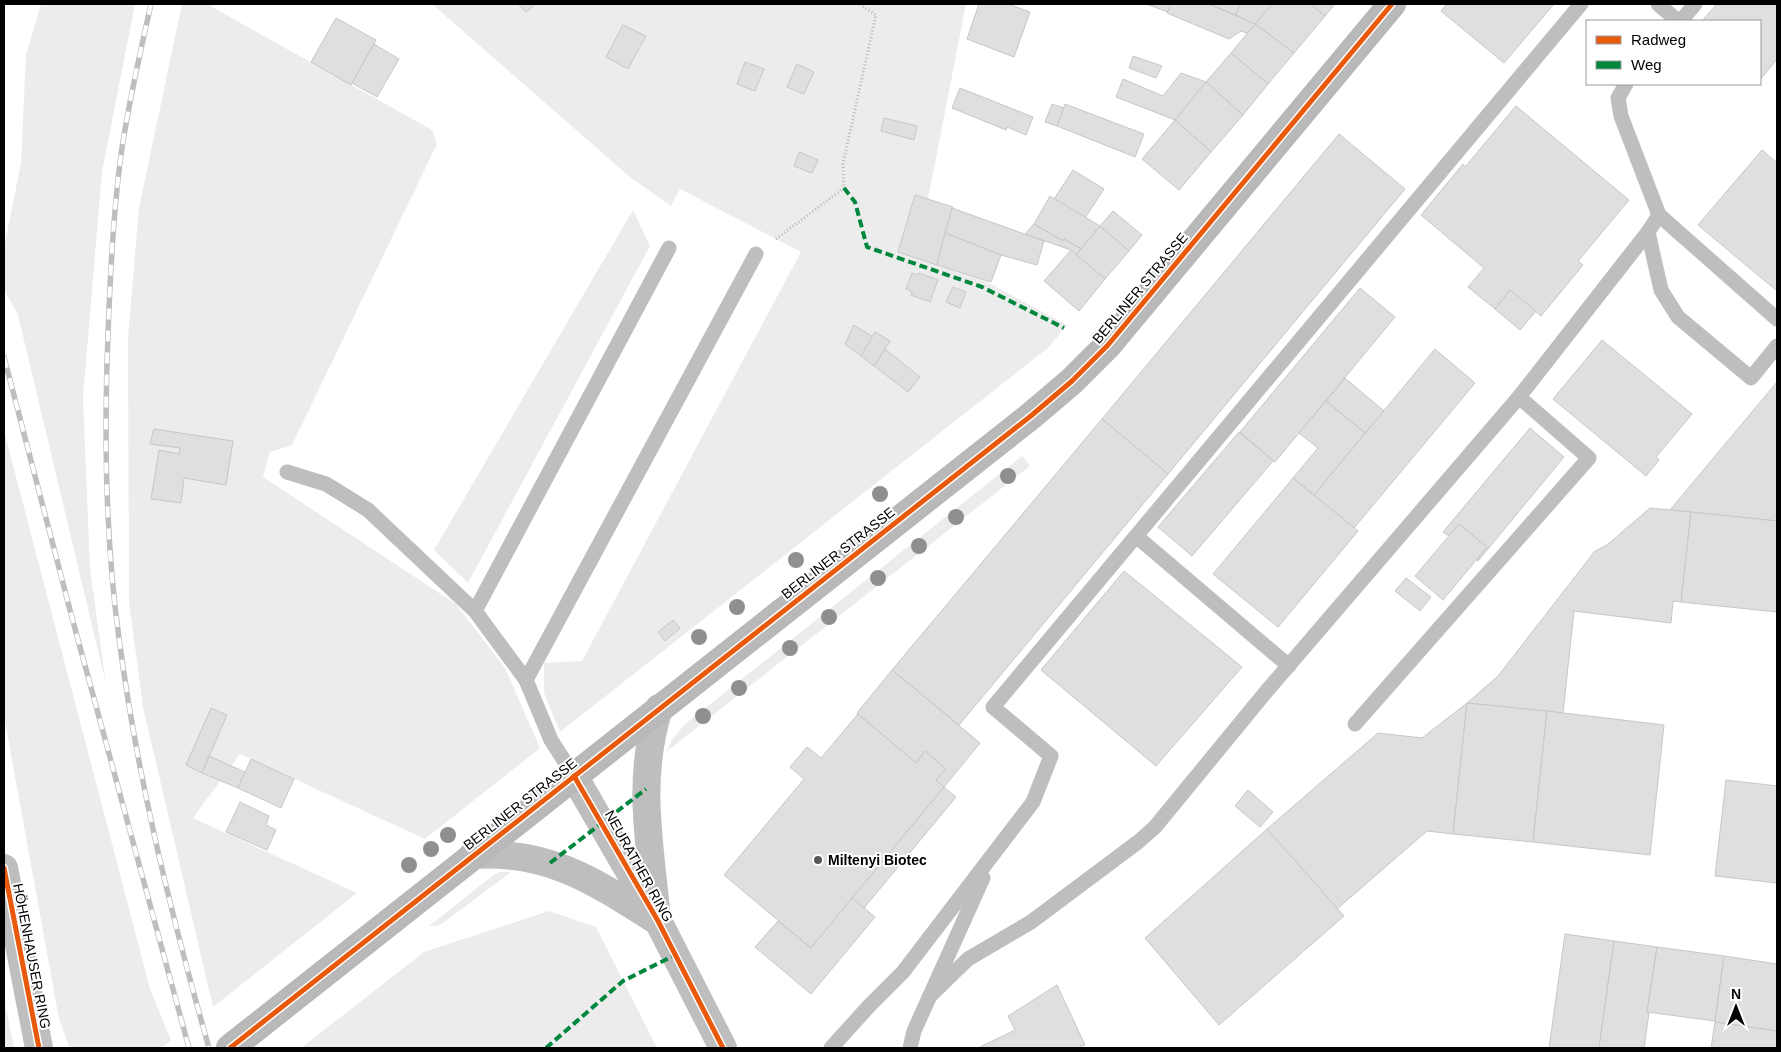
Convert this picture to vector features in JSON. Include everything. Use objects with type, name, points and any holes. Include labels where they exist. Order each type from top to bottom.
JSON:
[{"type":"main road","name":"BERLINER STRASSE","points":[[230,1048],[1032,415],[1072,381],[1108,345],[1392,4]]},
{"type":"street","points":[[658,921],[646,812],[646,789],[649,755],[660,708]]},
{"type":"street","name":"NEURATHER RING","points":[[574,776],[658,921],[723,1048]]},
{"type":"street","points":[[473,855],[509,854],[550,863],[597,883],[658,921]]},
{"type":"street","name":"HÖHENHAUSER RING","points":[[4,868],[39,1048]]},
{"type":"lane","points":[[831,1048],[869,1006],[904,972],[1033,802],[1051,756],[993,707],[1581,4]]},
{"type":"lane","points":[[1658,4],[1678,20]]},
{"type":"lane","points":[[1680,20],[1695,4]]},
{"type":"lane","points":[[1625,85],[1618,98],[1621,116],[1659,215],[1777,319]]},
{"type":"lane","points":[[929,997],[968,959],[1032,922],[1155,827],[1289,666],[1519,397],[1648,232],[1659,215]]},
{"type":"lane","points":[[1648,232],[1661,290],[1678,317],[1751,378],[1777,346]]},
{"type":"lane","points":[[475,610],[669,248]]},
{"type":"lane","points":[[526,680],[756,254]]},
{"type":"lane","points":[[1355,724],[1589,458],[1519,397]]},
{"type":"lane","points":[[288,472],[326,484],[368,510],[475,610],[526,680],[551,740],[574,776]]},
{"type":"lane","points":[[1136,536],[1289,666]]},
{"type":"lane","points":[[910,1048],[914,1031],[995,851]]},
{"type":"path","points":[[756,254],[844,188],[843,164],[876,15],[859,4]]},
{"type":"shaded area","points":[[41,4],[135,4],[102,172],[83,397],[90,569],[106,684],[18,315],[4,289],[4,248],[21,163],[26,55]]},
{"type":"shaded area","points":[[182,4],[213,4],[212,7],[432,130],[437,144],[292,445],[270,452],[263,477],[456,604],[505,668],[540,748],[425,839],[240,754],[193,818],[357,893],[213,1007],[143,707],[129,602],[128,339],[139,208]]},
{"type":"shaded area","points":[[432,4],[966,4],[928,199],[915,195],[898,252],[985,281],[1067,325],[1049,347],[560,732],[544,693],[544,663],[582,661],[801,252],[680,189],[671,206],[631,178]]},
{"type":"shaded area","points":[[633,210],[650,246],[468,583],[434,550]]},
{"type":"shaded area","points":[[4,431],[150,989],[171,1040],[161,1048],[72,1048],[69,1046],[59,1019],[4,716]]},
{"type":"shaded area","points":[[1022,456],[1030,466],[666,752],[674,737],[684,725]]},
{"type":"shaded area","points":[[511,872],[443,923],[437,926],[429,926],[495,874]]},
{"type":"shaded area","points":[[549,911],[596,927],[657,1048],[301,1048],[424,952]]},
{"type":"shaded area","points":[[4,998],[14,1048],[4,1048]]},
{"type":"building","points":[[518,4],[536,4],[526,12]]},
{"type":"building","points":[[979,4],[1008,4],[1030,12],[1014,57],[967,39]]},
{"type":"building","points":[[1146,4],[1171,4],[1168,12]]},
{"type":"building","points":[[1171,4],[1209,4],[1255,24],[1247,33],[1241,31],[1229,39],[1167,13]]},
{"type":"building","points":[[1209,4],[1240,4],[1236,15]]},
{"type":"building","points":[[1240,4],[1272,4],[1255,24],[1236,15]]},
{"type":"building","points":[[1272,4],[1311,4],[1325,16],[1294,53],[1255,24]]},
{"type":"building","points":[[1311,4],[1335,4],[1325,16]]},
{"type":"building","points":[[1447,4],[1554,4],[1504,63],[1441,11]]},
{"type":"building","points":[[1717,4],[1777,4],[1777,59],[1761,79],[1761,20],[1703,20]]},
{"type":"building","points":[[336,18],[376,40],[351,85],[311,62]]},
{"type":"building","points":[[1255,24],[1294,53],[1268,84],[1231,53]]},
{"type":"building","points":[[623,25],[646,36],[628,69],[606,57]]},
{"type":"building","points":[[374,44],[399,59],[377,97],[352,83]]},
{"type":"building","points":[[1231,53],[1268,84],[1243,115],[1206,82]]},
{"type":"building","points":[[1133,56],[1162,66],[1156,78],[1129,68]]},
{"type":"building","points":[[745,62],[764,69],[755,91],[737,84]]},
{"type":"building","points":[[797,64],[814,72],[804,94],[787,87]]},
{"type":"building","points":[[1181,73],[1206,82],[1175,120],[1116,97],[1123,79],[1163,96]]},
{"type":"building","points":[[1206,82],[1243,115],[1211,152],[1175,120]]},
{"type":"building","points":[[960,88],[1033,117],[1026,135],[1007,127],[1006,130],[952,108]]},
{"type":"building","points":[[1052,104],[1064,108],[1057,126],[1045,122]]},
{"type":"building","points":[[1065,104],[1144,134],[1135,157],[1057,126]]},
{"type":"building","points":[[1516,106],[1629,200],[1578,261],[1583,265],[1541,316],[1510,290],[1495,309],[1468,287],[1484,268],[1421,215],[1463,164],[1465,167]]},
{"type":"building","points":[[884,118],[917,126],[914,140],[881,131]]},
{"type":"building","points":[[1175,120],[1211,152],[1179,190],[1142,159]]},
{"type":"building","points":[[1339,134],[1405,189],[1168,474],[1102,419]]},
{"type":"building","points":[[1762,150],[1777,163],[1777,291],[1698,225]]},
{"type":"building","points":[[799,152],[818,160],[812,173],[794,166]]},
{"type":"building","points":[[1073,170],[1104,189],[1085,218],[1054,199]]},
{"type":"building","points":[[915,195],[953,207],[937,265],[898,252]]},
{"type":"building","points":[[1050,196],[1100,226],[1081,249],[1034,224]]},
{"type":"building","points":[[952,208],[1044,241],[1037,265],[1001,255],[945,233]]},
{"type":"building","points":[[1113,211],[1142,235],[1129,251],[1100,226]]},
{"type":"building","points":[[1034,224],[1081,249],[1076,255],[1071,250],[1025,234]]},
{"type":"building","points":[[1100,226],[1129,251],[1105,279],[1076,255]]},
{"type":"building","points":[[945,233],[1001,255],[991,282],[937,265]]},
{"type":"building","points":[[1071,250],[1105,279],[1079,311],[1044,281]]},
{"type":"building","points":[[912,273],[918,275],[919,273],[938,280],[930,302],[911,295],[912,292],[906,289]]},
{"type":"building","points":[[953,287],[966,292],[960,308],[946,302]]},
{"type":"building","points":[[1360,288],[1395,317],[1275,462],[1240,432]]},
{"type":"building","points":[[1510,290],[1536,311],[1520,330],[1495,309]]},
{"type":"building","points":[[854,325],[873,337],[861,356],[845,344]]},
{"type":"building","points":[[875,332],[890,341],[874,366],[861,356]]},
{"type":"building","points":[[1602,340],[1692,414],[1656,457],[1659,460],[1646,476],[1553,399]]},
{"type":"building","points":[[885,349],[920,377],[908,392],[874,366]]},
{"type":"building","points":[[1435,349],[1475,383],[1354,528],[1314,495]]},
{"type":"building","points":[[1345,378],[1384,411],[1365,433],[1326,401]]},
{"type":"building","points":[[1777,382],[1777,521],[1670,510]]},
{"type":"building","points":[[1326,401],[1365,433],[1314,495],[1293,478],[1318,448],[1299,433]]},
{"type":"building","points":[[1102,419],[1168,474],[959,725],[892,670]]},
{"type":"building","points":[[1530,428],[1564,457],[1478,561],[1487,547],[1459,524],[1449,536],[1443,532]]},
{"type":"building","points":[[154,429],[233,441],[226,485],[184,478],[181,503],[151,499],[159,450],[179,454],[180,448],[150,444]]},
{"type":"building","points":[[1239,432],[1273,461],[1192,556],[1158,527]]},
{"type":"building","points":[[1293,478],[1358,531],[1278,627],[1213,574]]},
{"type":"building","points":[[1650,508],[1691,512],[1681,602],[1673,601],[1671,623],[1574,611],[1563,713],[1467,703],[1498,676],[1595,551],[1607,545]]},
{"type":"building","points":[[1691,512],[1777,521],[1777,612],[1681,602]]},
{"type":"building","points":[[1459,524],[1487,547],[1443,600],[1415,576]]},
{"type":"building","points":[[1124,571],[1242,667],[1156,766],[1041,670]]},
{"type":"building","points":[[1406,578],[1431,597],[1420,611],[1395,591]]},
{"type":"building","points":[[673,620],[680,628],[665,641],[658,632]]},
{"type":"building","points":[[892,670],[980,743],[944,787],[936,780],[946,769],[925,751],[916,763],[857,713]]},
{"type":"building","points":[[1467,703],[1453,834],[1427,831],[1337,909],[1267,829],[1378,733],[1422,738]]},
{"type":"building","points":[[1467,703],[1547,711],[1533,842],[1453,834]]},
{"type":"building","points":[[211,708],[227,715],[202,773],[186,765]]},
{"type":"building","points":[[1547,711],[1664,725],[1650,855],[1533,842]]},
{"type":"building","points":[[858,714],[916,763],[925,751],[946,769],[936,780],[944,787],[811,948],[724,875],[804,779],[790,767],[807,747],[821,758]]},
{"type":"building","points":[[209,756],[245,772],[238,788],[202,773]]},
{"type":"building","points":[[251,759],[294,779],[281,808],[238,788]]},
{"type":"building","points":[[1726,780],[1777,786],[1777,883],[1715,876]]},
{"type":"building","points":[[944,787],[956,797],[864,908],[852,898]]},
{"type":"building","points":[[1248,790],[1273,812],[1260,827],[1235,806]]},
{"type":"building","points":[[240,802],[269,816],[266,825],[276,830],[267,850],[226,832]]},
{"type":"building","points":[[1267,829],[1344,916],[1219,1025],[1145,938]]},
{"type":"building","points":[[852,898],[875,917],[811,994],[755,947],[778,921],[811,948]]},
{"type":"building","points":[[1565,934],[1614,941],[1599,1048],[1549,1048]]},
{"type":"building","points":[[1614,941],[1657,947],[1647,1012],[1649,1013],[1644,1048],[1599,1048]]},
{"type":"building","points":[[1657,947],[1724,956],[1715,1021],[1647,1012]]},
{"type":"building","points":[[1724,956],[1777,964],[1777,1031],[1715,1022]]},
{"type":"building","points":[[1057,985],[1085,1045],[1077,1048],[978,1048],[1015,1030],[1008,1016]]},
{"type":"building","points":[[1715,1022],[1777,1031],[1777,1048],[1711,1048]]},
{"type":"tram line","points":[[216,1048],[1027,408],[1066,375],[1101,339],[1381,4]]},
{"type":"tram line","points":[[243,1048],[1037,421],[1077,387],[1113,351],[1402,4]]},
{"type":"railway","points":[[151,4],[134,79],[124,136],[114,222],[107,373],[108,525],[114,600],[135,742],[156,845],[181,947],[209,1048]]},
{"type":"railway","points":[[4,357],[71,614],[189,1048]]},
{"type":"marked path","points":[[844,188],[855,202],[867,247],[982,287],[1064,328]]},
{"type":"marked path","points":[[550,863],[646,789]]},
{"type":"marked path","points":[[546,1048],[623,981],[675,955]]},
{"type":"cycle path","points":[[230,1048],[1032,415],[1072,381],[1108,345],[1392,4]]},
{"type":"cycle path","points":[[574,776],[658,921],[723,1048]]},
{"type":"cycle path","points":[[4,868],[39,1048]]},
{"type":"place","name":"Miltenyi Biotec","points":[[818,860]]}]
